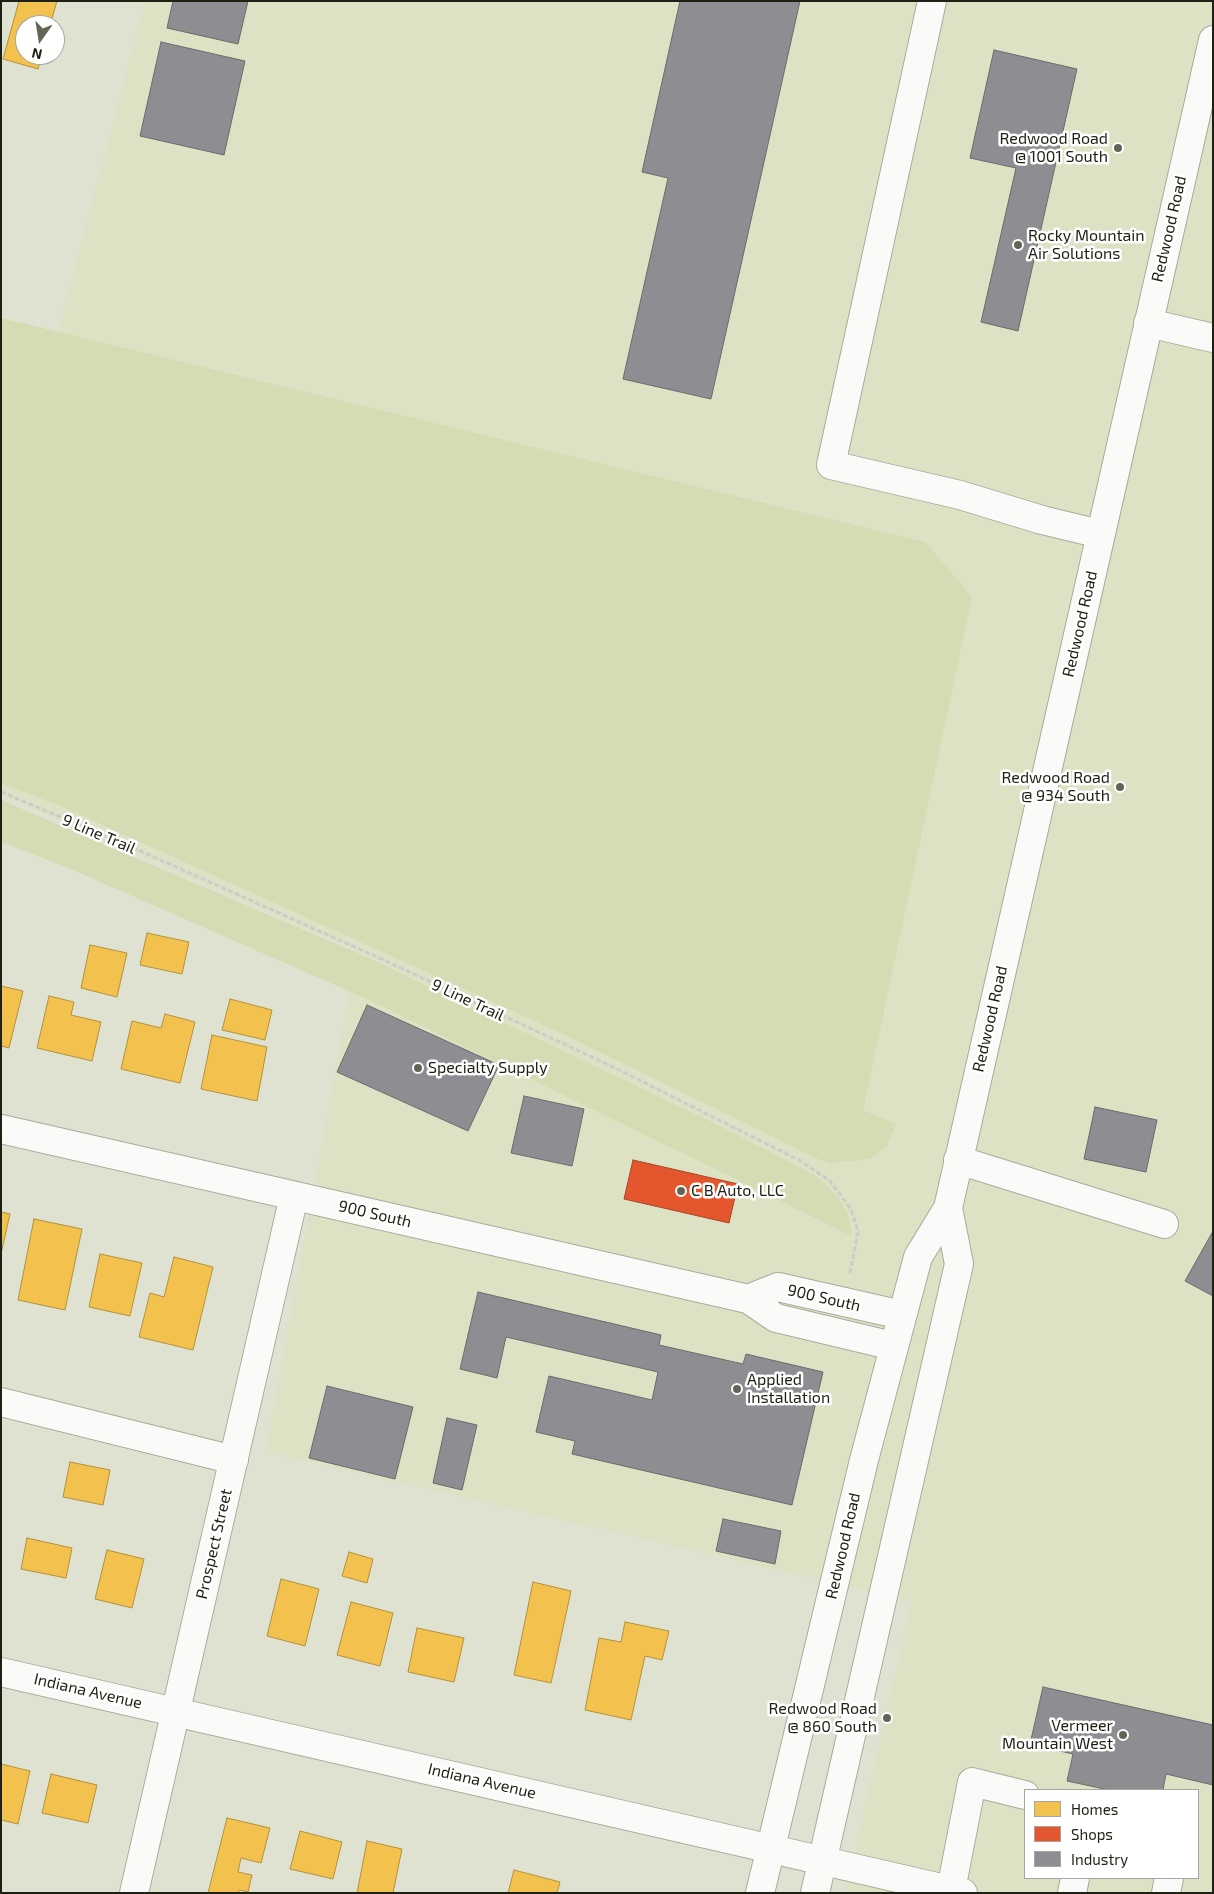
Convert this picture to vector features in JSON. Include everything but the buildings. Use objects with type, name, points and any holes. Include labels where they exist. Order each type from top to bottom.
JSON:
[{"type":"street","points":[[932,1],[831,465],[953,494],[1042,520],[1100,534]]},
{"type":"street","name":"Redwood Road","points":[[760,1893],[893,1346],[918,1256],[948,1208],[1213,40]]},
{"type":"street","points":[[1148,323],[1213,338]]},
{"type":"street","name":"900 South","points":[[1,1129],[748,1300],[776,1318],[893,1346]]},
{"type":"street","points":[[958,1160],[1164,1224]]},
{"type":"street","name":"Prospect Street","points":[[134,1893],[294,1196]]},
{"type":"street","name":"Redwood Road","points":[[815,1893],[959,1264],[948,1208]]},
{"type":"street","name":"900 South","points":[[748,1300],[778,1287],[902,1315]]},
{"type":"street","points":[[1,1402],[234,1460]]},
{"type":"street","name":"Indiana Avenue","points":[[1,1672],[957,1891]]},
{"type":"street","points":[[957,1891],[972,1782],[1024,1794]]},
{"type":"street","points":[[1072,1893],[1075,1879]]},
{"type":"street","points":[[1166,1893],[1169,1879]]},
{"type":"path","name":"9 Line Trail","points":[[1,792],[116,840],[384,960],[608,1065],[800,1161],[830,1181],[851,1208],[858,1232],[848,1278]]},
{"type":"shaded area","points":[[145,1],[1213,1],[1213,1893],[845,1893],[912,1601],[266,1452],[357,951],[1,795],[1,547]]},
{"type":"shaded area","points":[[1,318],[925,542],[972,597],[863,1110],[896,1124],[887,1146],[870,1159],[831,1163],[818,1159],[563,1034],[63,807],[1,783]]},
{"type":"shaded area","points":[[1,800],[369,958],[718,1125],[815,1175],[836,1194],[848,1215],[852,1236],[367,999],[73,870],[1,842]]},
{"type":"place","name":"Redwood Road @ 1001 South","points":[[1118,148]]},
{"type":"place","name":"Rocky Mountain Air Solutions","points":[[1018,245]]},
{"type":"place","name":"Redwood Road @ 934 South","points":[[1120,787]]},
{"type":"place","name":"Specialty Supply","points":[[418,1068]]},
{"type":"place","name":"C B Auto, LLC","points":[[681,1191]]},
{"type":"place","name":"Applied Installation","points":[[737,1389]]},
{"type":"place","name":"Redwood Road @ 860 South","points":[[887,1718]]},
{"type":"place","name":"Vermeer Mountain West","points":[[1123,1735]]}]
